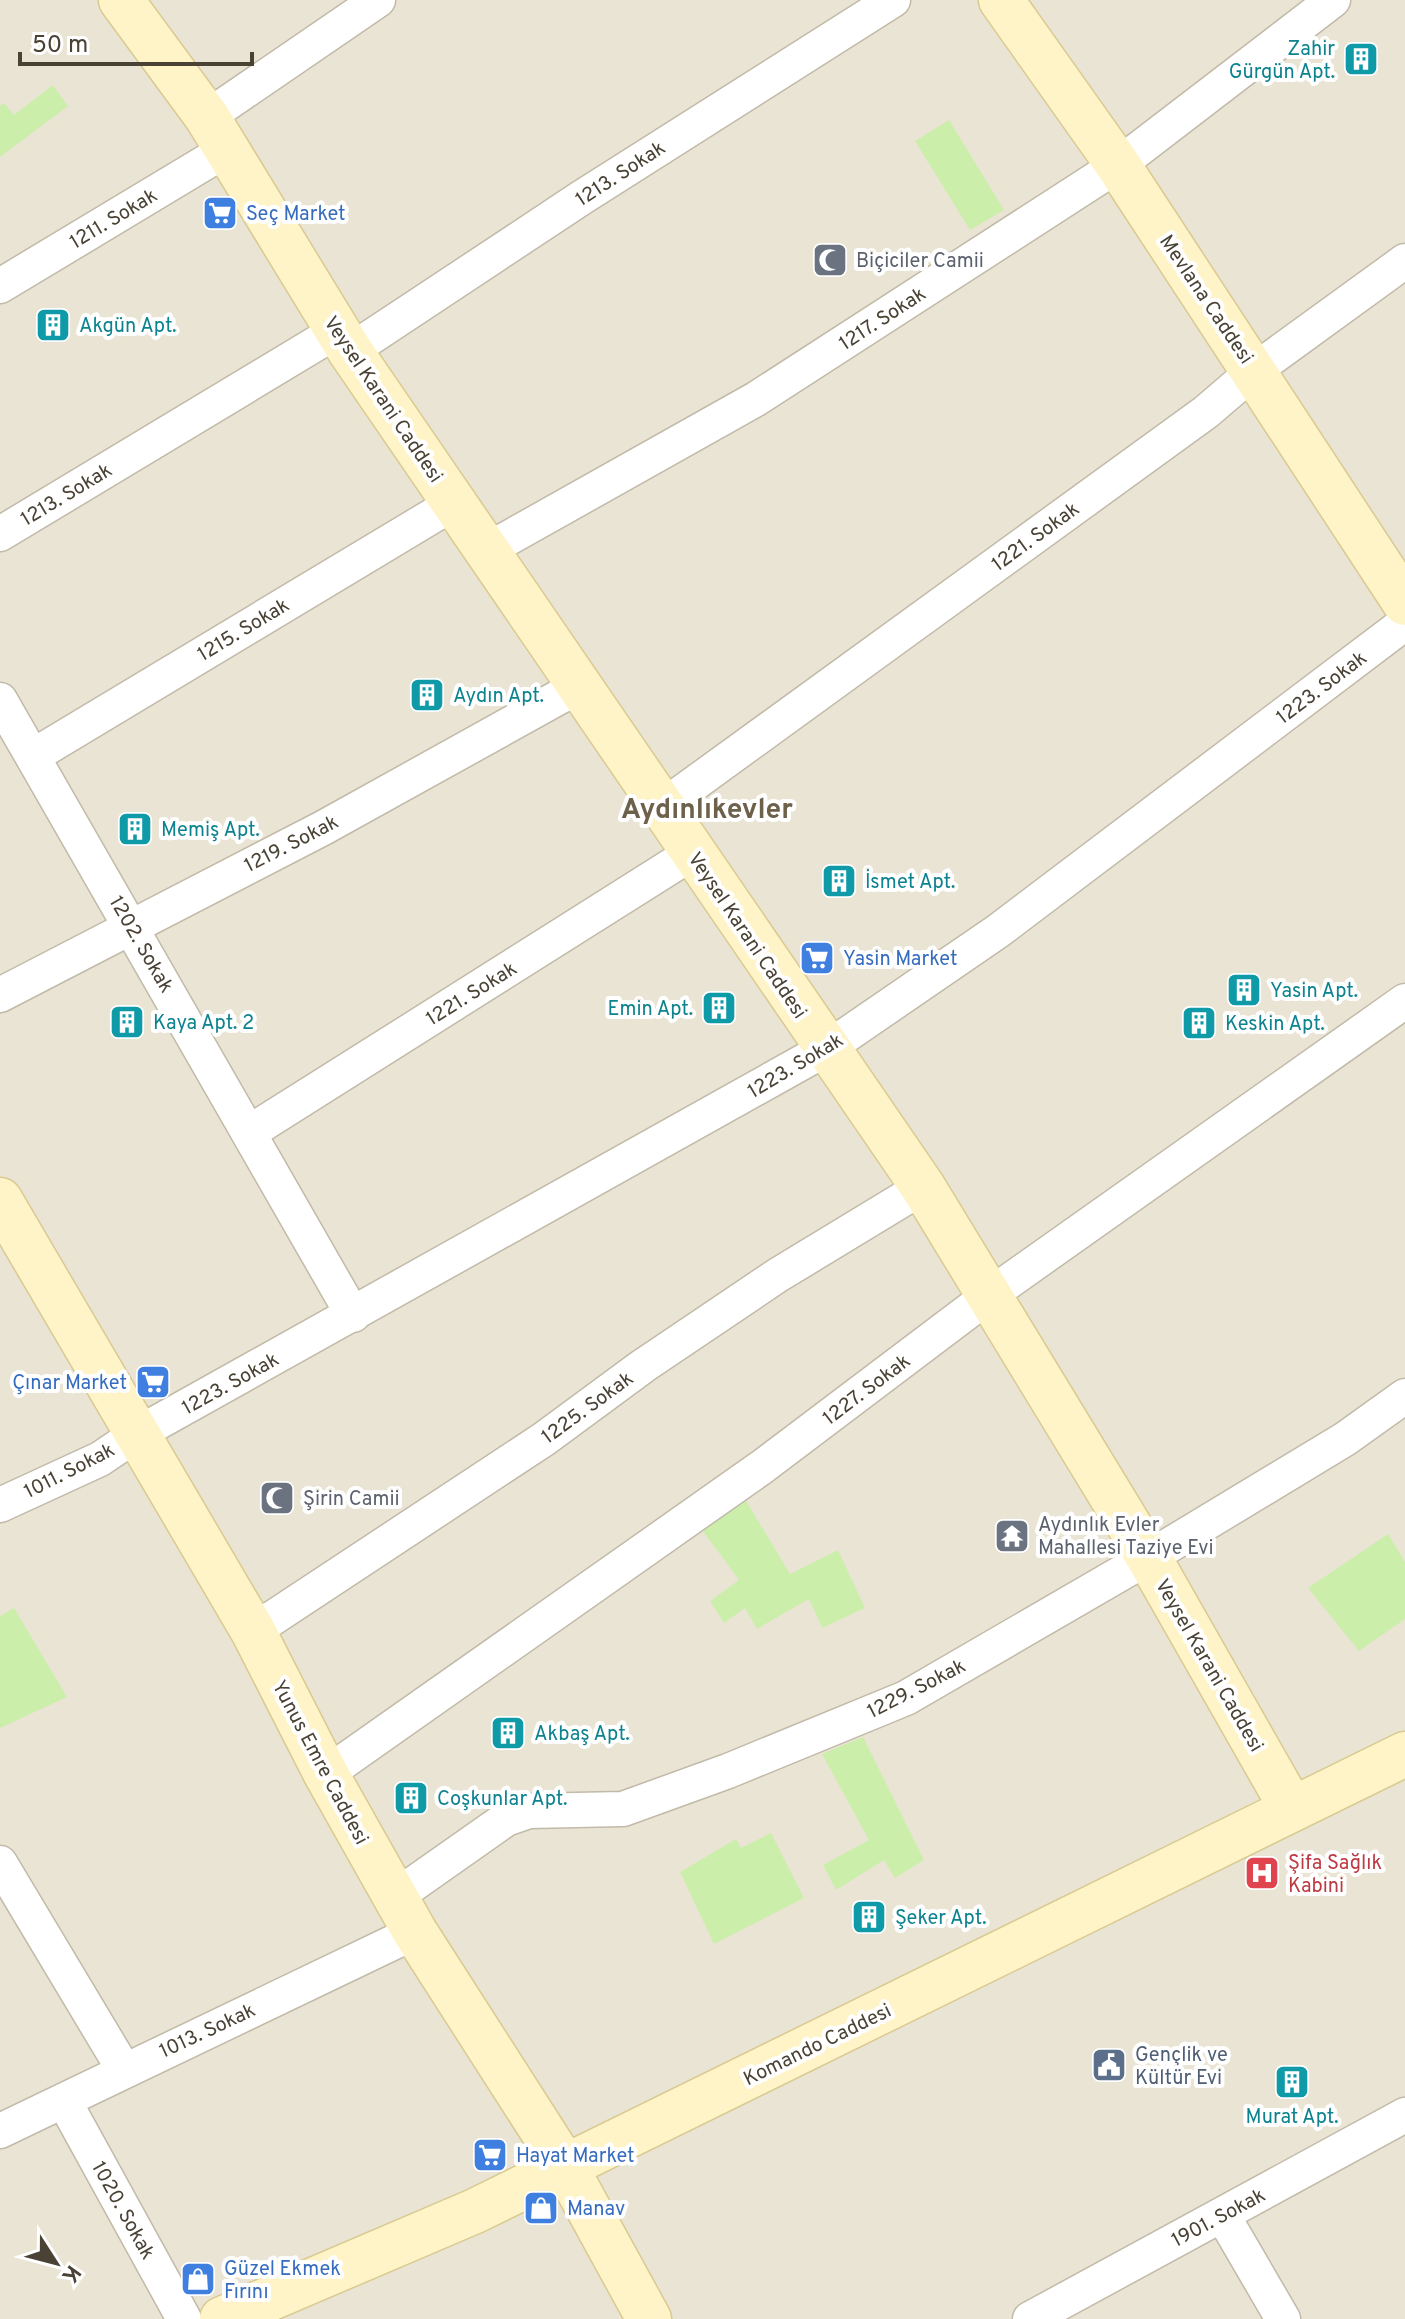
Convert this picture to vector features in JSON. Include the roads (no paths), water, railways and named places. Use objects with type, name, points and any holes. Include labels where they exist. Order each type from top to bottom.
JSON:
[{"type":"street","name":"Veysel Karani Caddesi","points":[[121,0],[216,134],[343,341],[489,549],[692,853],[923,1187],[991,1294],[1149,1558],[1292,1809]]},
{"type":"street","name":"1211. Sokak","points":[[0,286],[216,134],[378,0]]},
{"type":"street","name":"1213. Sokak","points":[[0,534],[343,341],[581,198],[893,0]]},
{"type":"street","name":"Mevlana Caddesi","points":[[1001,0],[1118,165],[1405,603]]},
{"type":"street","name":"1217. Sokak","points":[[489,549],[756,399],[1118,165],[1333,0]]},
{"type":"street","name":"1221. Sokak","points":[[662,807],[1206,412],[1255,370],[1405,261]]},
{"type":"street","name":"1215. Sokak","points":[[33,756],[454,503]]},
{"type":"street","name":"1223. Sokak","points":[[137,1434],[826,1049],[998,931],[1405,623]]},
{"type":"street","name":"1219. Sokak","points":[[0,995],[323,828],[579,686]]},
{"type":"street","name":"1202. Sokak","points":[[0,700],[353,1315]]},
{"type":"street","name":"1221. Sokak","points":[[250,1132],[692,853]]},
{"type":"street","name":"1227. Sokak","points":[[326,1774],[762,1467],[991,1294],[1405,1001]]},
{"type":"street","name":"1225. Sokak","points":[[253,1631],[544,1439],[643,1366],[766,1283],[923,1187]]},
{"type":"street","name":"Yunus Emre Caddesi","points":[[0,1200],[253,1631],[326,1774],[405,1914],[565,2166],[649,2319]]},
{"type":"street","name":"1229. Sokak","points":[[405,1914],[506,1819],[529,1811],[623,1809],[728,1771],[906,1698],[1149,1558],[1345,1439],[1405,1396]]},
{"type":"street","name":"1011. Sokak","points":[[0,1505],[100,1459],[137,1434]]},
{"type":"street","name":"Komando Caddesi","points":[[222,2319],[475,2211],[1292,1809],[1402,1761]]},
{"type":"street","points":[[0,1863],[124,2070]]},
{"type":"street","name":"1013. Sokak","points":[[0,2131],[124,2070],[405,1914]]},
{"type":"street","name":"1020. Sokak","points":[[64,2101],[184,2319]]},
{"type":"street","name":"1901. Sokak","points":[[1030,2319],[1402,2123]]},
{"type":"street","points":[[1223,2216],[1283,2319]]},
{"type":"place","name":"Zahir Gürgün Apt.","points":[[1361,59]]},
{"type":"place","name":"Seç Market","points":[[220,213]]},
{"type":"place","name":"Biçiciler Camii","points":[[830,260]]},
{"type":"place","name":"Akgün Apt.","points":[[53,325]]},
{"type":"place","name":"Aydın Apt.","points":[[427,695]]},
{"type":"place","name":"Memiş Apt.","points":[[135,829]]},
{"type":"place","name":"İsmet Apt.","points":[[839,881]]},
{"type":"place","name":"Yasin Market","points":[[817,958]]},
{"type":"place","name":"Yasin Apt.","points":[[1244,990]]},
{"type":"place","name":"Emin Apt.","points":[[719,1008]]},
{"type":"place","name":"Kaya Apt. 2","points":[[127,1022]]},
{"type":"place","name":"Keskin Apt.","points":[[1199,1023]]},
{"type":"place","name":"Çınar Market","points":[[153,1382]]},
{"type":"place","name":"Şirin Camii","points":[[277,1498]]},
{"type":"place","name":"Aydınlık Evler Mahallesi Taziye Evi","points":[[1012,1536]]},
{"type":"place","name":"Akbaş Apt.","points":[[508,1733]]},
{"type":"place","name":"Coşkunlar Apt.","points":[[411,1798]]},
{"type":"place","name":"Şifa Sağlık Kabini","points":[[1262,1873]]},
{"type":"place","name":"Şeker Apt.","points":[[869,1917]]},
{"type":"place","name":"Gençlik ve Kültür Evi","points":[[1109,2065]]},
{"type":"place","name":"Murat Apt.","points":[[1292,2082]]},
{"type":"place","name":"Hayat Market","points":[[490,2155]]},
{"type":"place","name":"Manav","points":[[541,2208]]},
{"type":"place","name":"Güzel Ekmek Fırını","points":[[198,2279]]},
{"type":"district","name":"Aydınlıkevler","points":[[707,808]]}]
